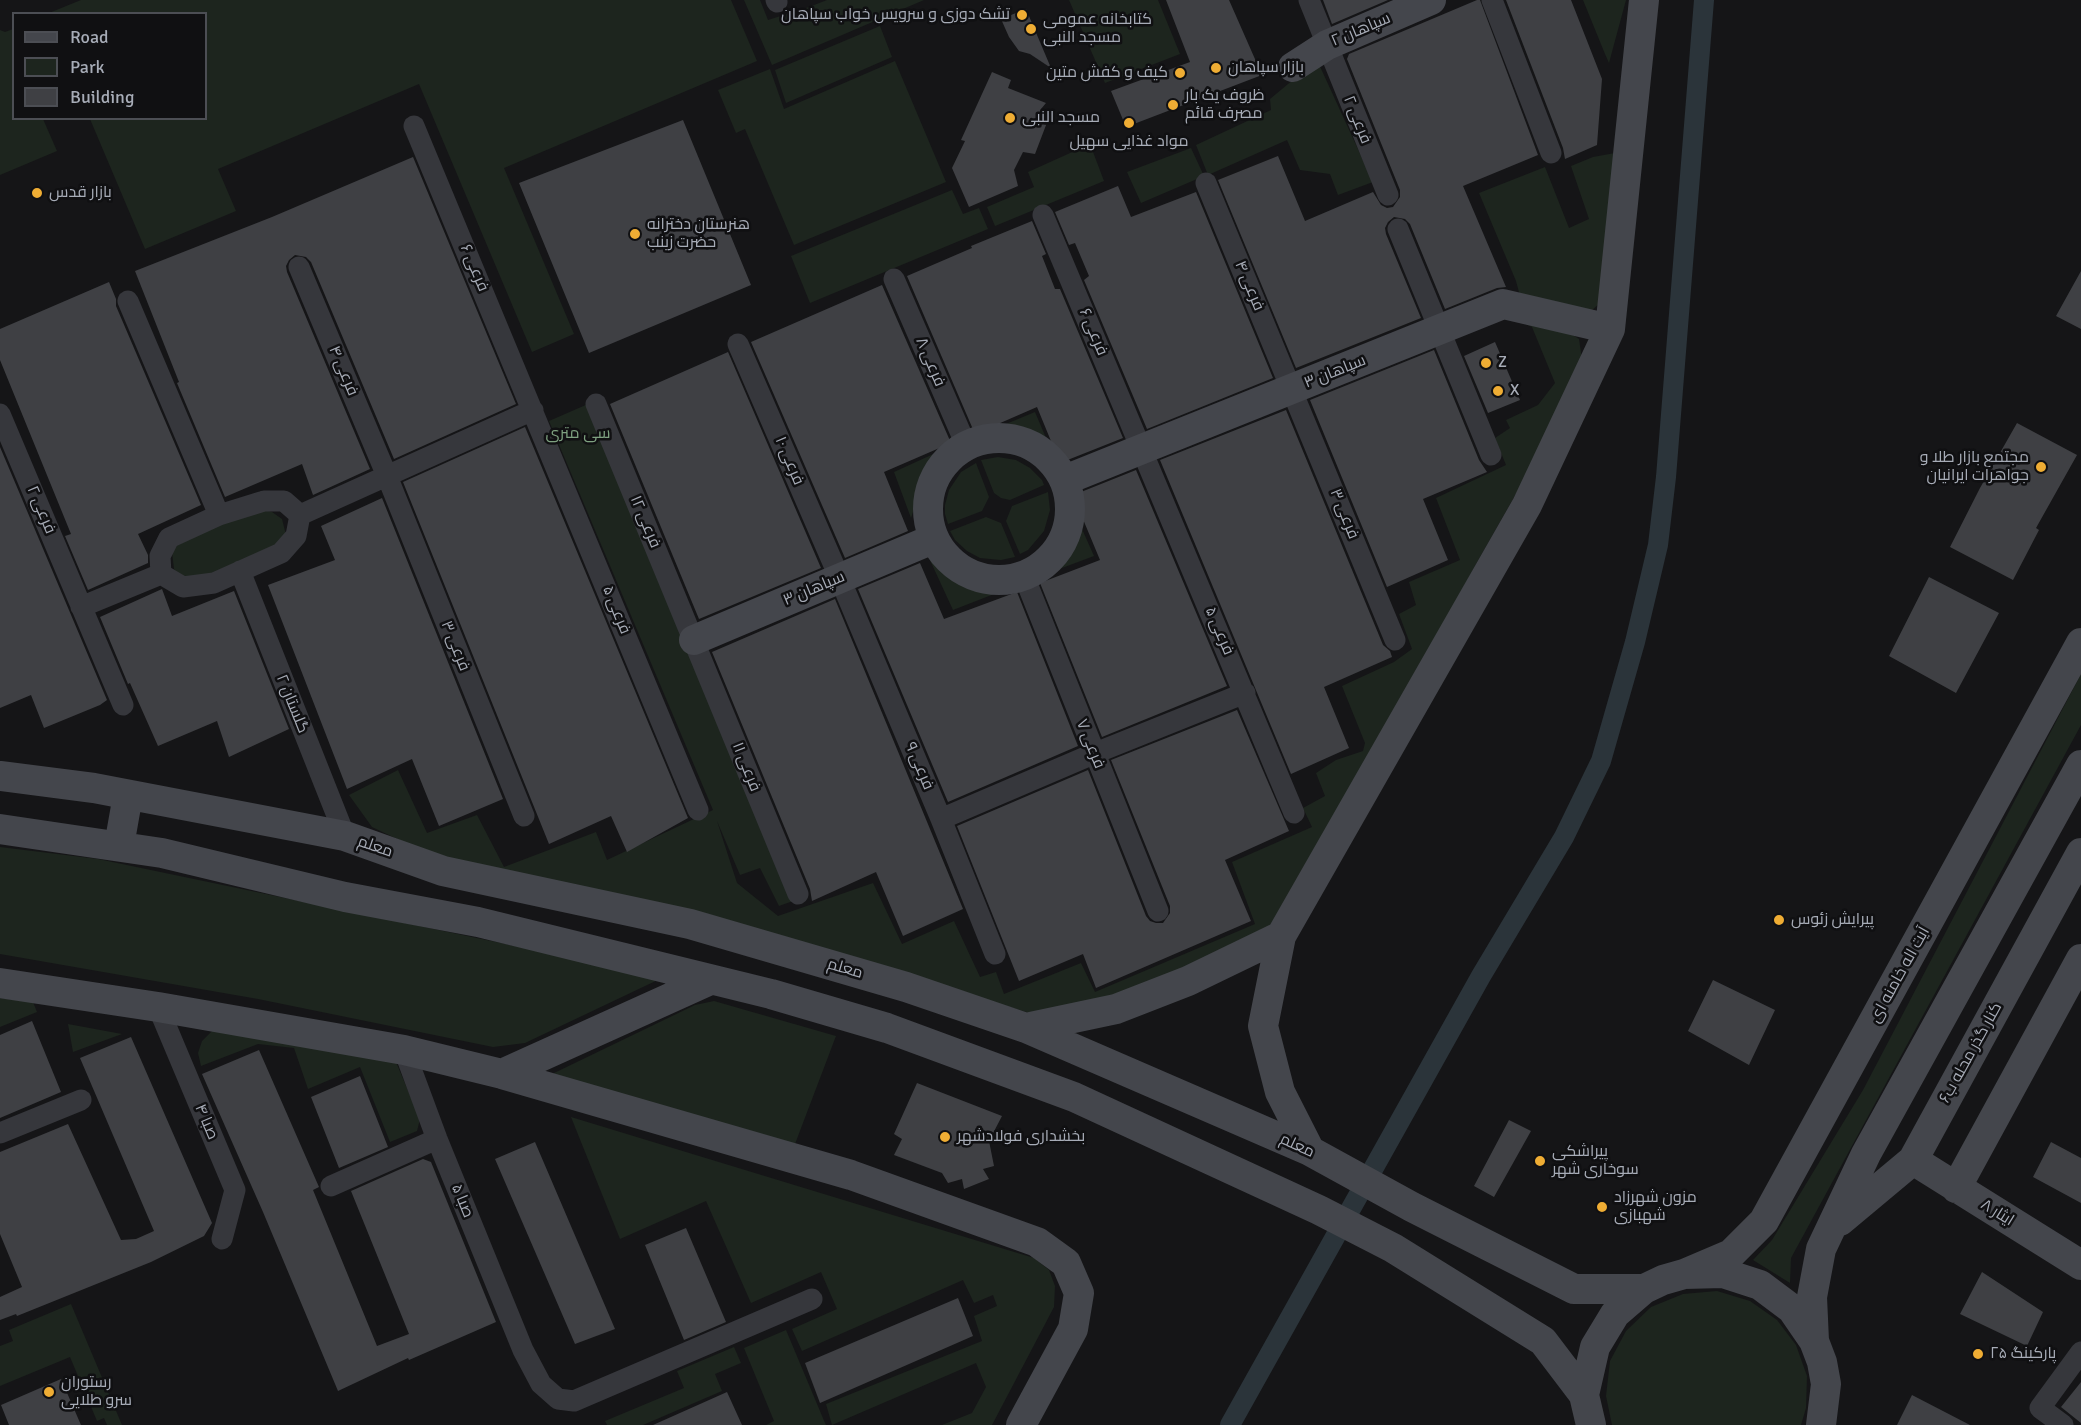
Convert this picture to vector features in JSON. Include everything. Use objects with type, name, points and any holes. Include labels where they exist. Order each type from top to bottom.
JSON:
[{"type":"main road","name":"سپاهان ۲","points":[[1293,67],[1327,45],[1431,0]]},
{"type":"main road","points":[[1310,1150],[1280,1092],[1263,1026],[1281,936],[1527,505],[1610,329],[1644,0]]},
{"type":"main road","name":"سپاهان ۳","points":[[1065,480],[1503,304],[1610,329]]},
{"type":"main road","points":[[988,437],[1011,438],[1034,446],[1052,460],[1065,480],[1070,503],[1069,526],[1059,548],[1044,565],[1024,576],[1003,581],[981,579],[962,570],[945,557],[933,539],[927,518],[928,496],[935,475],[948,457],[966,445],[988,437]]},
{"type":"main road","name":"سپاهان ۳","points":[[694,640],[933,539]]},
{"type":"main road","name":"آیت اله خامنه ای","points":[[1684,1274],[1731,1254],[1764,1221],[2081,643]]},
{"type":"main road","points":[[1814,1341],[1812,1297],[1821,1249],[1866,1154],[2081,765]]},
{"type":"main road","name":"معلم","points":[[0,776],[94,788],[345,836],[443,871],[690,924],[906,987],[1026,1028],[1310,1150],[1412,1207],[1574,1289],[1644,1289]]},
{"type":"main road","points":[[119,846],[128,795]]},
{"type":"main road","points":[[0,829],[162,853],[345,897],[477,922],[771,994],[887,1028],[1074,1097],[1319,1210],[1393,1248],[1543,1341],[1584,1395],[1591,1425]]},
{"type":"main road","name":"کنار گذر محله ب۶","points":[[1831,1229],[1913,1160],[2081,853]]},
{"type":"main road","points":[[1026,1028],[1116,1009],[1188,981],[1281,936]]},
{"type":"main road","points":[[1956,1188],[2081,959]]},
{"type":"main road","points":[[502,1074],[710,980]]},
{"type":"main road","points":[[0,983],[158,1007],[404,1050],[502,1074],[851,1175],[1037,1242],[1066,1263],[1079,1293],[1073,1329],[1021,1425]]},
{"type":"main road","points":[[887,1028],[906,987]]},
{"type":"main road","name":"ایثار ۸","points":[[1913,1160],[2081,1266]]},
{"type":"main road","points":[[1584,1395],[1595,1347],[1615,1314],[1644,1289],[1663,1280],[1684,1274],[1723,1274],[1760,1285],[1792,1309],[1814,1341],[1822,1362],[1826,1384],[1846,1425]]},
{"type":"main road","points":[[1821,1425],[1826,1384]]},
{"type":"street","name":"فرعی ۲","points":[[1308,0],[1388,195]]},
{"type":"street","points":[[1492,0],[1551,153]]},
{"type":"street","name":"فرعی ۶","points":[[414,126],[533,410]]},
{"type":"street","name":"فرعی ۴","points":[[1206,183],[1292,389]]},
{"type":"street","name":"فرعی ۶","points":[[1043,214],[1143,450]]},
{"type":"street","points":[[1398,229],[1491,455]]},
{"type":"street","name":"فرعی ۴","points":[[299,267],[387,476]]},
{"type":"street","name":"فرعی ۸","points":[[894,279],[966,445]]},
{"type":"street","points":[[128,301],[219,515]]},
{"type":"street","name":"فرعی ۱۰","points":[[738,344],[840,579]]},
{"type":"street","name":"فرعی ۳","points":[[1292,389],[1395,640]]},
{"type":"street","name":"فرعی ۱۲","points":[[596,404],[694,640]]},
{"type":"street","points":[[300,515],[533,410]]},
{"type":"street","name":"فرعی ۵","points":[[533,410],[698,810]]},
{"type":"street","name":"فرعی ۲","points":[[0,414],[123,705]]},
{"type":"street","name":"فرعی ۵","points":[[1143,450],[1294,813]]},
{"type":"street","name":"فرعی ۳","points":[[387,476],[524,816]]},
{"type":"street","points":[[161,574],[160,556],[169,538],[219,515],[264,501],[284,501],[300,515]]},
{"type":"street","points":[[161,574],[183,587],[214,583],[280,553],[296,536],[300,515]]},
{"type":"street","name":"گلستان ۲","points":[[240,571],[345,836]]},
{"type":"street","points":[[81,607],[161,574]]},
{"type":"street","name":"فرعی ۷","points":[[1024,576],[1093,754],[1158,911]]},
{"type":"street","name":"فرعی ۹","points":[[840,579],[995,954]]},
{"type":"street","name":"فرعی ۱۱","points":[[694,640],[798,894]]},
{"type":"street","points":[[941,819],[1093,754],[1245,693]]},
{"type":"street","name":"صبا ۴","points":[[158,1007],[235,1190],[222,1239]]},
{"type":"street","name":"صبا ۵","points":[[404,1050],[437,1139],[523,1350],[541,1384],[558,1399],[573,1401],[812,1299]]},
{"type":"street","points":[[0,1133],[81,1100]]},
{"type":"street","points":[[331,1186],[437,1139]]},
{"type":"street","points":[[2063,1425],[2040,1408],[2081,1352]]},
{"type":"green space","points":[[81,0],[731,0],[757,61],[504,168],[574,334],[532,352],[419,84],[218,169],[236,211],[145,249],[90,120],[207,120],[207,12],[51,12]]},
{"type":"green space","points":[[744,0],[760,0],[768,20],[827,0],[924,0],[772,65]]},
{"type":"green space","points":[[1069,0],[1158,0],[1180,54],[1105,83]]},
{"type":"green space","points":[[1583,0],[1626,0],[1609,63],[1605,54]]},
{"type":"green space","points":[[880,26],[892,57],[786,103],[775,70]]},
{"type":"green space","points":[[12,29],[12,120],[43,120],[57,151],[0,175],[0,30],[5,32]]},
{"type":"green space","points":[[1317,60],[1373,182],[1338,195],[1330,174],[1300,170],[1287,140],[1208,175],[1196,145],[1271,110],[1270,99]]},
{"type":"green space","points":[[895,61],[946,182],[794,245],[745,129],[736,133],[718,90],[770,69],[784,109]]},
{"type":"green space","points":[[1090,144],[1104,181],[995,226],[987,207],[1034,187],[1028,172]]},
{"type":"green space","points":[[1191,148],[1204,176],[1141,203],[1127,172]]},
{"type":"green space","points":[[1615,153],[1599,304],[1591,311],[1520,296],[1516,281],[1479,193],[1545,167],[1569,228],[1589,219],[1571,166],[1593,157]]},
{"type":"green space","points":[[952,190],[963,214],[979,208],[988,229],[810,303],[791,256]]},
{"type":"green space","name":"سی متری","points":[[1519,321],[1567,331],[1579,339],[1583,366],[1565,408],[1476,564],[1279,930],[1176,979],[1037,1015],[611,893],[431,855],[372,827],[349,795],[398,770],[427,833],[477,815],[504,867],[596,832],[607,860],[713,810],[549,421],[588,404],[793,901],[779,906],[760,868],[740,875],[717,821],[737,883],[778,916],[873,883],[902,944],[954,921],[980,977],[996,972],[1004,994],[1081,963],[1095,992],[1255,924],[1232,862],[1312,827],[1303,808],[1325,796],[1316,773],[1336,760],[1363,751],[1365,743],[1342,686],[1394,662],[1412,649],[1399,614],[1416,605],[1409,582],[1460,560],[1436,498],[1506,465],[1495,438],[1510,428],[1506,420],[1538,405],[1555,383],[1532,327]]},
{"type":"green space","points":[[1035,412],[1052,452],[1040,444],[1017,435],[989,431]]},
{"type":"green space","points":[[940,451],[924,479],[911,518],[894,472]]},
{"type":"green space","points":[[998,457],[1016,460],[1030,468],[1044,485],[1010,500],[1001,498],[994,493],[981,460]]},
{"type":"green space","points":[[976,463],[989,497],[982,511],[948,524],[945,505],[949,490],[961,472]]},
{"type":"green space","points":[[1048,492],[1050,510],[1044,531],[1028,550],[1020,554],[1006,521],[1012,506]]},
{"type":"green space","points":[[265,510],[282,519],[286,535],[277,549],[209,579],[179,577],[174,569],[172,552],[179,542],[213,526]]},
{"type":"green space","points":[[986,517],[1001,523],[1015,557],[1001,560],[980,558],[967,551],[955,540],[950,531]]},
{"type":"green space","points":[[1078,520],[1094,556],[1054,571],[1067,548]]},
{"type":"green space","points":[[929,558],[953,573],[979,584],[1007,589],[953,610]]},
{"type":"green space","points":[[2081,674],[2081,725],[1791,1258],[1790,1283],[1753,1260],[1772,1240],[1863,1090]]},
{"type":"green space","points":[[0,847],[98,859],[664,977],[525,1043],[493,1047],[258,999],[0,954]]},
{"type":"green space","points":[[0,998],[33,1002],[37,1012],[0,1027]]},
{"type":"green space","points":[[714,1001],[836,1036],[795,1144],[550,1075],[695,1005]]},
{"type":"green space","points":[[68,1024],[122,1034],[73,1052]]},
{"type":"green space","points":[[215,1028],[396,1062],[420,1119],[417,1131],[390,1142],[360,1067],[308,1089],[294,1048],[258,1044],[201,1066],[198,1053],[202,1041]]},
{"type":"green space","points":[[571,1117],[1034,1258],[1049,1270],[1055,1286],[1054,1307],[992,1425],[942,1425],[972,1413],[986,1387],[976,1363],[832,1425],[826,1404],[982,1341],[974,1316],[997,1306],[993,1295],[974,1303],[963,1280],[802,1351],[792,1329],[837,1309],[821,1272],[751,1303],[706,1201],[620,1239]]},
{"type":"green space","points":[[1717,1291],[1750,1301],[1777,1320],[1796,1345],[1807,1376],[1806,1408],[1801,1425],[1612,1425],[1606,1396],[1610,1361],[1626,1331],[1651,1307],[1683,1294]]},
{"type":"green space","points":[[71,1304],[122,1425],[107,1425],[104,1418],[97,1421],[70,1357],[0,1386],[0,1346],[13,1341],[9,1330]]},
{"type":"green space","points":[[786,1330],[826,1425],[766,1425],[774,1421],[744,1348]]},
{"type":"green space","points":[[734,1347],[741,1363],[715,1374],[722,1391],[643,1425],[607,1425],[605,1421],[684,1388],[677,1371]]},
{"type":"building","name":"بازار سپاهان","points":[[1166,0],[1229,0],[1262,75],[1126,127],[1111,91],[1190,62]]},
{"type":"building","points":[[1323,0],[1388,0],[1332,24]]},
{"type":"building","points":[[1480,0],[1538,155],[1463,186],[1506,287],[1497,288],[1445,309],[1410,224],[1405,219],[1394,217],[1385,228],[1386,234],[1421,318],[1296,368],[1218,180],[1278,156],[1305,221],[1373,192],[1381,205],[1387,208],[1393,207],[1400,197],[1400,190],[1347,59],[1349,54]]},
{"type":"building","points":[[1506,0],[1571,0],[1602,79],[1597,145],[1565,159],[1563,148]]},
{"type":"building","points":[[1026,9],[1051,68],[1030,54],[1019,51],[1009,37],[1001,19]]},
{"type":"building","name":"مسجد النبی","points":[[992,72],[1011,80],[1008,88],[1046,103],[1041,109],[1051,112],[1035,154],[1023,152],[1014,170],[1018,186],[969,207],[952,168],[965,141],[961,140]]},
{"type":"building","name":"هنرستان دخترانه حضرت زینب","points":[[683,120],[751,285],[589,353],[519,183]]},
{"type":"building","points":[[413,157],[516,404],[394,459],[311,262],[306,257],[295,255],[286,266],[287,272],[370,469],[313,495],[302,464],[225,497],[177,383],[179,382],[135,271],[272,217]]},
{"type":"building","points":[[1118,186],[1131,217],[1196,192],[1273,378],[1147,429],[1084,280],[1089,276],[1075,243],[1069,245],[1055,212]]},
{"type":"building","points":[[1032,221],[1046,254],[1042,256],[1055,289],[1060,289],[1123,438],[1060,463],[1037,407],[975,434],[907,276]]},
{"type":"building","points":[[2081,271],[2081,329],[2056,316]]},
{"type":"building","points":[[109,282],[116,299],[116,306],[201,505],[138,534],[148,555],[148,563],[88,590],[65,536],[71,534],[0,360],[0,329]]},
{"type":"building","points":[[882,285],[951,443],[884,472],[908,531],[845,558],[751,342]]},
{"type":"building","points":[[1495,342],[1520,400],[1488,413],[1464,356]]},
{"type":"building","points":[[1434,350],[1479,460],[1487,472],[1423,499],[1448,560],[1387,587],[1310,400]]},
{"type":"building","points":[[728,352],[821,568],[699,619],[610,404]]},
{"type":"building","points":[[1286,410],[1383,645],[1390,651],[1392,657],[1324,687],[1349,748],[1291,774],[1160,460]]},
{"type":"building","points":[[2017,423],[2077,455],[2036,528],[2039,530],[2013,580],[1950,547]]},
{"type":"building","points":[[525,427],[688,818],[627,852],[611,816],[549,844],[403,482]]},
{"type":"building","points":[[0,447],[107,700],[44,728],[31,695],[0,708]]},
{"type":"building","points":[[1136,470],[1227,686],[1102,737],[1040,583],[1100,560],[1075,500],[1076,494]]},
{"type":"building","points":[[382,498],[503,799],[439,826],[412,759],[347,789],[268,585],[335,560],[321,526]]},
{"type":"building","points":[[920,563],[944,619],[1017,592],[1078,746],[948,802],[858,589]]},
{"type":"building","points":[[1929,577],[1999,613],[1956,693],[1889,656]]},
{"type":"building","points":[[162,589],[172,616],[234,591],[289,729],[229,757],[217,721],[158,746],[130,683],[128,684],[100,617]]},
{"type":"building","points":[[835,599],[963,909],[903,936],[876,872],[812,901],[810,889],[712,652]]},
{"type":"building","points":[[1237,710],[1289,831],[1225,860],[1251,921],[1096,988],[1083,954],[1019,981],[957,826],[1088,770],[1146,916],[1150,921],[1163,923],[1170,913],[1170,906],[1111,760]]},
{"type":"building","points":[[1713,980],[1775,1010],[1749,1065],[1688,1031]]},
{"type":"building","points":[[32,1021],[61,1092],[0,1118],[0,1035]]},
{"type":"building","points":[[131,1037],[212,1223],[204,1236],[151,1262],[17,1316],[16,1314],[0,1320],[0,1297],[22,1287],[0,1234],[0,1152],[68,1124],[121,1240],[136,1239],[154,1231],[80,1058]]},
{"type":"building","points":[[259,1050],[319,1187],[313,1190],[377,1346],[409,1334],[351,1191],[423,1159],[431,1162],[496,1322],[409,1360],[408,1358],[338,1391],[202,1074]]},
{"type":"building","points":[[360,1076],[388,1147],[339,1168],[311,1097]]},
{"type":"building","name":"بخشداری فولادشهر","points":[[917,1083],[1002,1116],[989,1141],[994,1166],[983,1169],[989,1179],[964,1189],[962,1179],[948,1183],[942,1173],[894,1155],[902,1139],[894,1134]]},
{"type":"building","points":[[1509,1120],[1531,1131],[1494,1197],[1474,1186]]},
{"type":"building","points":[[535,1142],[615,1329],[575,1344],[495,1159]]},
{"type":"building","points":[[2051,1142],[2081,1158],[2081,1203],[2033,1177]]},
{"type":"building","points":[[686,1228],[726,1322],[684,1340],[645,1245]]},
{"type":"building","points":[[1982,1272],[2043,1312],[2027,1346],[1960,1314]]},
{"type":"building","points":[[958,1298],[973,1336],[820,1403],[805,1363]]},
{"type":"building","name":"رستوران سرو طلایی","points":[[61,1379],[81,1425],[9,1425],[1,1405]]},
{"type":"building","points":[[2081,1382],[2081,1423],[2061,1407]]},
{"type":"building","points":[[727,1392],[742,1425],[653,1425]]},
{"type":"building","points":[[1912,1395],[1970,1425],[1897,1425]]},
{"type":"waterway","points":[[1230,1425],[1481,976],[1564,837],[1601,761],[1635,642],[1658,545],[1666,477],[1704,0]]},
{"type":"place","name":"تشک دوزی و سرویس خواب سپاهان","points":[[1022,15]]},
{"type":"place","name":"کتابخانه عمومی مسجد النبی","points":[[1031,29]]},
{"type":"place","name":"بازار سپاهان","points":[[1216,68]]},
{"type":"place","name":"کیف و کفش متین","points":[[1180,73]]},
{"type":"place","name":"ظروف یک بار مصرف قائم","points":[[1173,105]]},
{"type":"place","name":"مسجد النبی","points":[[1010,118]]},
{"type":"place","name":"مواد غذایی سهیل","points":[[1129,123]]},
{"type":"place","name":"بازار قدس","points":[[37,193]]},
{"type":"place","name":"هنرستان دخترانه حضرت زینب","points":[[635,234]]},
{"type":"place","name":"Z","points":[[1486,363]]},
{"type":"place","name":"X","points":[[1498,391]]},
{"type":"place","name":"مجتمع بازار طلا و جواهرات ایرانیان","points":[[2041,467]]},
{"type":"place","name":"پیرایش زئوس","points":[[1779,920]]},
{"type":"place","name":"بخشداری فولادشهر","points":[[945,1137]]},
{"type":"place","name":"پیراشکی سوخاری شهر","points":[[1540,1161]]},
{"type":"place","name":"مزون شهرزاد شهبازی","points":[[1602,1207]]},
{"type":"place","name":"پارکینگ ۲۵","points":[[1978,1354]]},
{"type":"place","name":"رستوران سرو طلایی","points":[[49,1392]]}]
